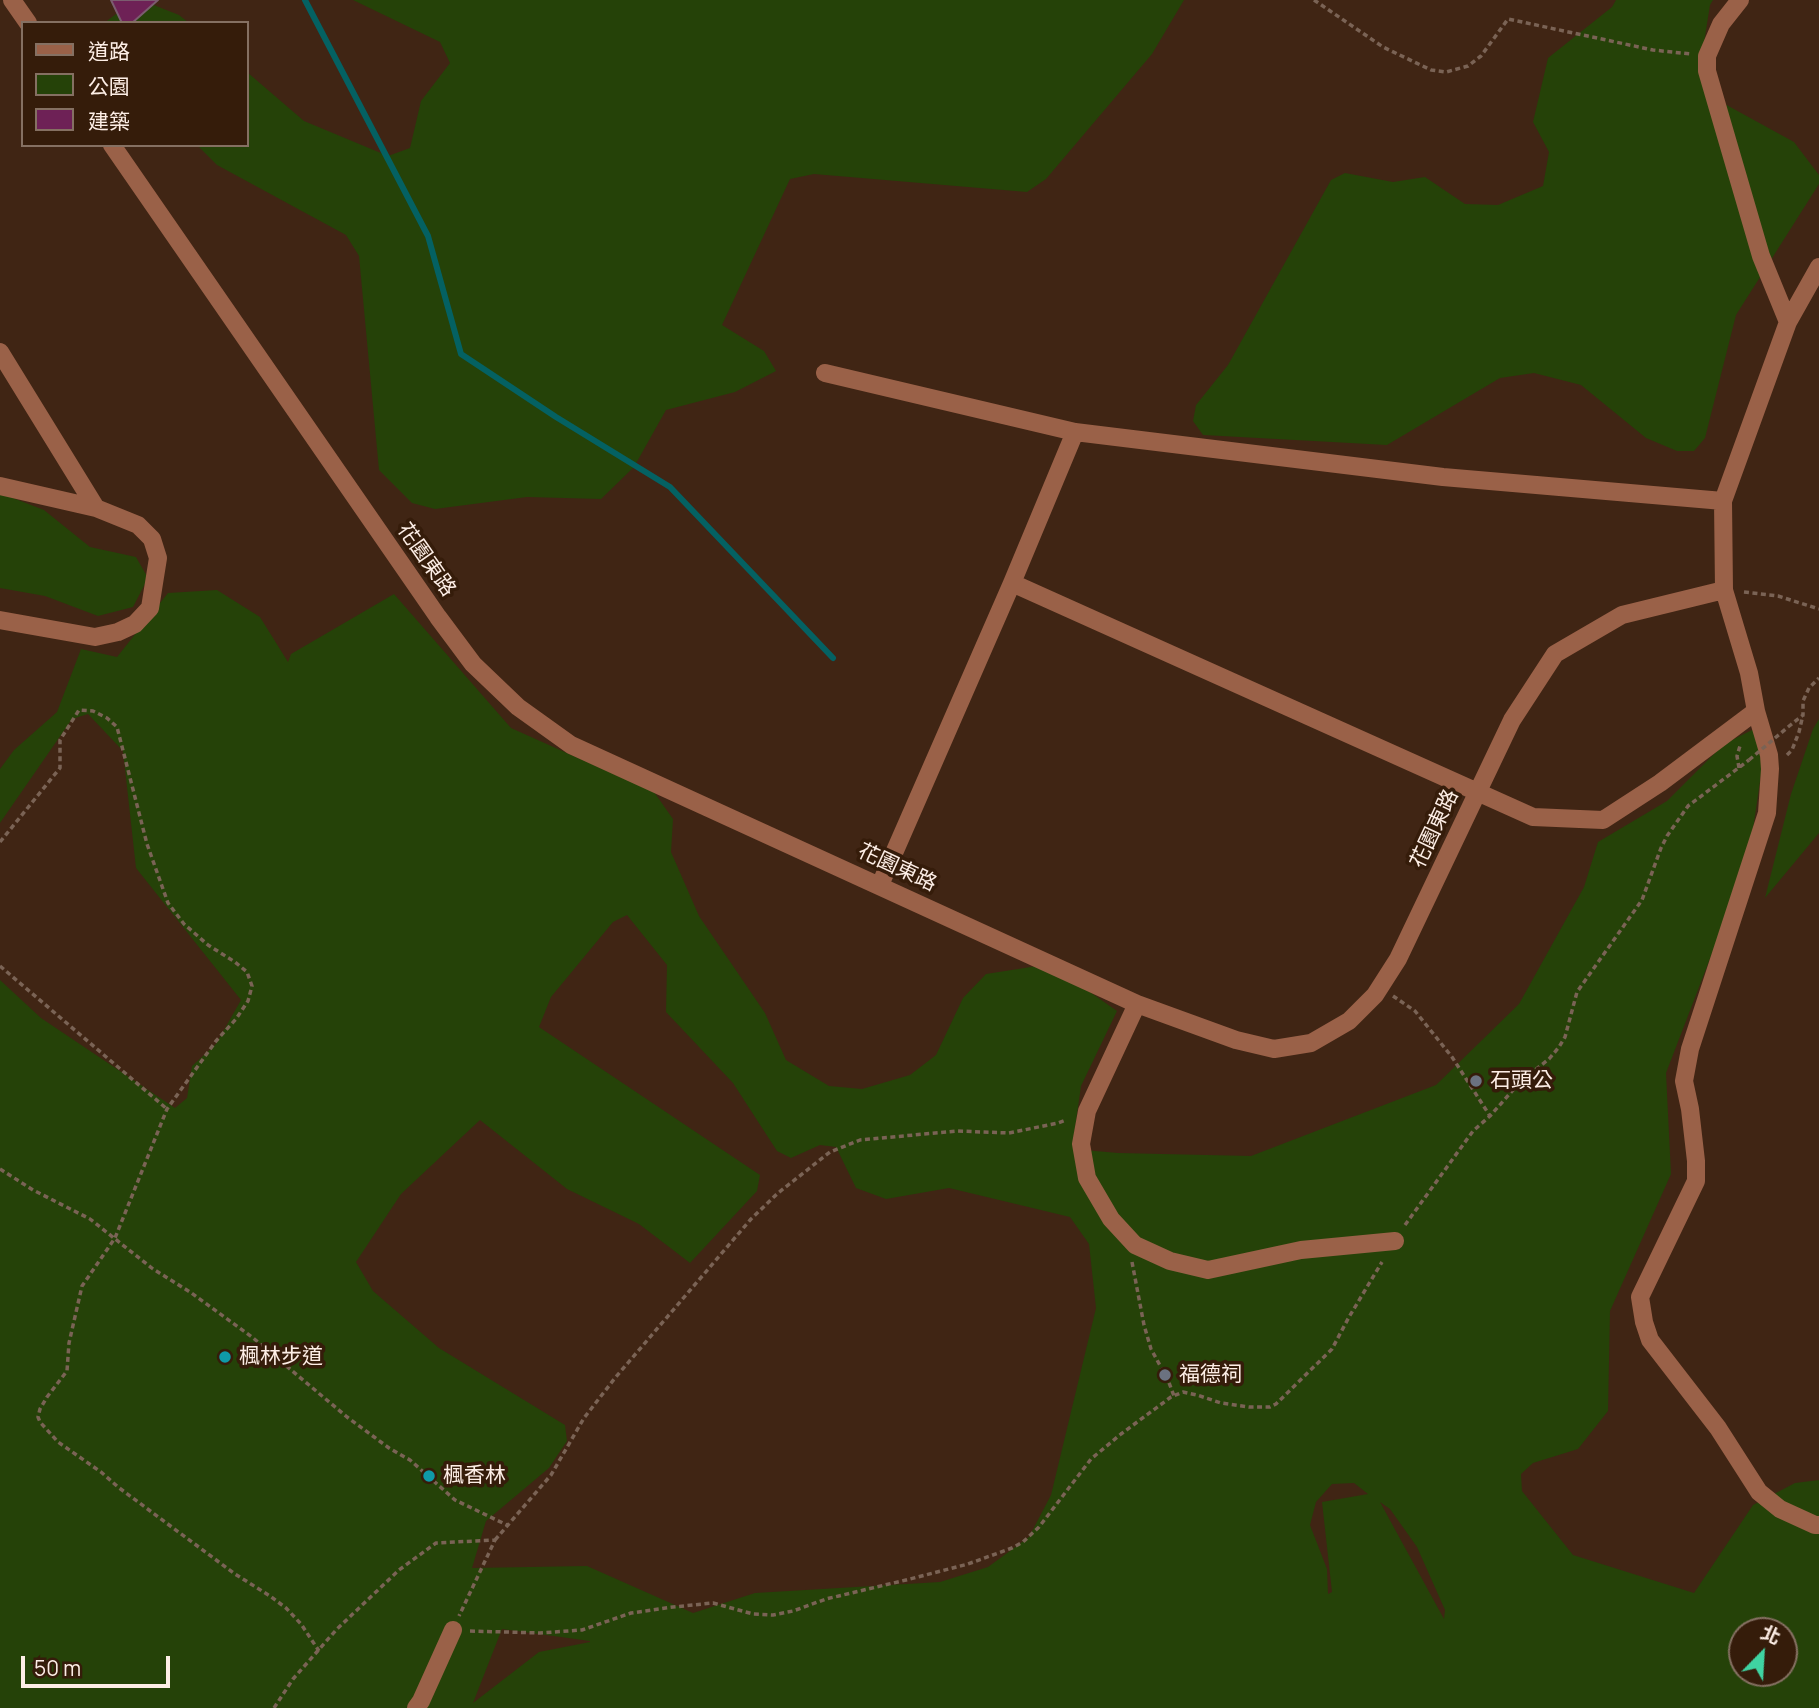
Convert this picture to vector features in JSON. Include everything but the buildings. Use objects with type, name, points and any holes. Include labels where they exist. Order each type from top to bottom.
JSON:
[{"type":"street","points":[[12,0],[27,21]]},
{"type":"street","points":[[1740,0],[1721,24],[1707,56],[1707,71],[1761,257],[1788,322]]},
{"type":"street","name":"花園東路","points":[[113,147],[430,606],[473,664],[517,707],[571,745],[1137,1004],[1236,1040],[1274,1049],[1311,1043],[1349,1021],[1376,995],[1398,958],[1512,720],[1555,654],[1622,615],[1724,590]]},
{"type":"street","points":[[1819,267],[1788,322],[1723,501],[1724,590],[1749,673],[1763,732],[1770,769],[1767,813],[1690,1049],[1684,1081],[1692,1122],[1696,1181],[1640,1297],[1650,1340],[1718,1428],[1759,1492],[1780,1509],[1819,1525]]},
{"type":"street","points":[[0,352],[96,508]]},
{"type":"street","points":[[825,373],[1075,432],[1443,477],[1723,501]]},
{"type":"street","points":[[880,885],[1075,432]]},
{"type":"street","points":[[0,486],[96,508],[138,525],[152,539],[158,558],[150,608],[135,624],[118,632],[95,637],[0,620]]},
{"type":"street","points":[[1012,583],[1533,817],[1603,820],[1660,783],[1756,711]]},
{"type":"street","points":[[1137,1004],[1087,1111],[1081,1144],[1087,1178],[1111,1219],[1135,1245],[1170,1261],[1208,1270],[1301,1250],[1395,1241]]},
{"type":"street","points":[[416,1708],[422,1701],[453,1630]]},
{"type":"path","points":[[1314,0],[1383,47],[1431,70],[1446,72],[1468,66],[1481,56],[1508,19],[1653,50],[1707,56]]},
{"type":"path","points":[[1724,590],[1778,596],[1819,609]]},
{"type":"path","points":[[1770,769],[1792,750],[1803,715],[1803,701],[1809,688],[1819,678]]},
{"type":"path","points":[[0,842],[60,768],[60,740],[79,710],[93,711],[107,718],[117,727],[147,844],[168,903],[184,924],[208,945],[247,972],[251,986],[248,1001],[167,1109],[115,1238],[82,1286],[69,1343],[66,1371],[40,1409],[38,1417],[58,1442],[234,1574],[286,1608],[301,1624],[319,1651]]},
{"type":"path","points":[[1087,1111],[1058,1123],[1009,1133],[957,1131],[860,1140],[830,1152],[778,1193],[751,1219],[584,1418],[551,1475],[495,1540],[453,1630],[540,1633],[582,1630],[631,1614],[713,1603],[752,1614],[773,1615],[968,1564],[1023,1542],[1039,1527],[1091,1459],[1174,1396],[1182,1392],[1249,1408],[1276,1404],[1332,1349],[1411,1215],[1472,1131],[1559,1047],[1565,1037],[1577,992],[1642,900],[1667,835],[1688,806],[1803,715]]},
{"type":"path","points":[[0,966],[167,1109]]},
{"type":"path","points":[[1380,987],[1415,1011],[1452,1057],[1490,1116]]},
{"type":"path","points":[[0,1169],[33,1190],[90,1219],[153,1269],[252,1337],[347,1417],[410,1460],[455,1500],[507,1525]]},
{"type":"path","points":[[1135,1245],[1132,1260],[1144,1325],[1151,1349],[1174,1396]]},
{"type":"path","points":[[274,1708],[293,1679],[337,1629],[399,1570],[436,1543],[495,1540]]},
{"type":"green space","points":[[135,0],[141,0],[179,15],[186,21],[107,21]]},
{"type":"green space","points":[[353,0],[1184,0],[1152,54],[1046,179],[1027,192],[814,174],[790,179],[722,325],[764,351],[776,371],[735,392],[666,410],[634,467],[601,499],[527,497],[435,509],[412,503],[379,470],[359,256],[346,235],[217,165],[199,147],[248,147],[248,73],[304,121],[388,156],[410,148],[421,101],[450,63],[440,42]]},
{"type":"green space","points":[[1616,0],[1713,0],[1700,68],[1712,97],[1794,142],[1819,175],[1819,184],[1736,315],[1705,438],[1694,451],[1677,451],[1646,438],[1581,385],[1534,373],[1500,378],[1387,445],[1203,435],[1193,421],[1196,405],[1228,365],[1331,180],[1345,173],[1393,182],[1425,177],[1465,204],[1498,205],[1543,186],[1549,152],[1533,122],[1548,58],[1612,7]]},
{"type":"green space","points":[[0,493],[44,510],[90,547],[136,557],[148,578],[133,607],[98,616],[45,596],[0,588]]},
{"type":"green space","points":[[217,590],[260,617],[288,662],[291,654],[394,594],[511,728],[654,792],[673,819],[671,852],[699,916],[765,1013],[786,1060],[829,1086],[862,1089],[910,1075],[936,1055],[963,998],[986,974],[1050,964],[1117,1011],[1081,1086],[1074,1135],[1084,1150],[1118,1153],[1251,1156],[1436,1085],[1519,1004],[1584,887],[1598,842],[1667,801],[1724,744],[1754,729],[1766,740],[1749,857],[1666,1073],[1671,1174],[1610,1311],[1608,1411],[1578,1449],[1533,1463],[1521,1474],[1522,1491],[1573,1555],[1694,1593],[1753,1505],[1795,1483],[1819,1480],[1819,1708],[0,1708],[0,980],[41,1018],[175,1108],[187,1098],[192,1066],[216,1044],[241,1000],[136,868],[123,751],[88,714],[72,719],[0,823],[0,769],[14,750],[57,712],[81,649],[117,657],[168,593]],"holes":[[[627,915],[667,965],[666,1012],[733,1083],[777,1151],[791,1158],[820,1145],[836,1147],[856,1188],[886,1199],[949,1188],[1070,1217],[1089,1244],[1096,1308],[1051,1495],[1029,1537],[988,1567],[940,1582],[755,1593],[693,1613],[587,1566],[472,1568],[486,1521],[549,1468],[567,1441],[565,1425],[439,1348],[373,1291],[356,1262],[401,1194],[480,1120],[567,1189],[639,1224],[690,1263],[757,1191],[760,1175],[539,1027],[551,997],[613,922]],[[1354,1483],[1368,1494],[1322,1502],[1332,1592],[1328,1594],[1327,1569],[1310,1525],[1316,1502],[1332,1484]],[[1380,1502],[1390,1509],[1417,1547],[1445,1610],[1444,1619]],[[502,1629],[590,1641],[539,1652],[473,1703]]]},
{"type":"green space","points":[[1819,719],[1819,833],[1765,898],[1791,794],[1813,729]]},
{"type":"waterway","points":[[305,0],[428,236],[461,354],[556,417],[670,487],[833,658]]},
{"type":"place","name":"石頭公","points":[[1476,1081]]},
{"type":"place","name":"楓林步道","points":[[225,1357]]},
{"type":"place","name":"福德祠","points":[[1165,1375]]},
{"type":"place","name":"楓香林","points":[[429,1476]]}]
